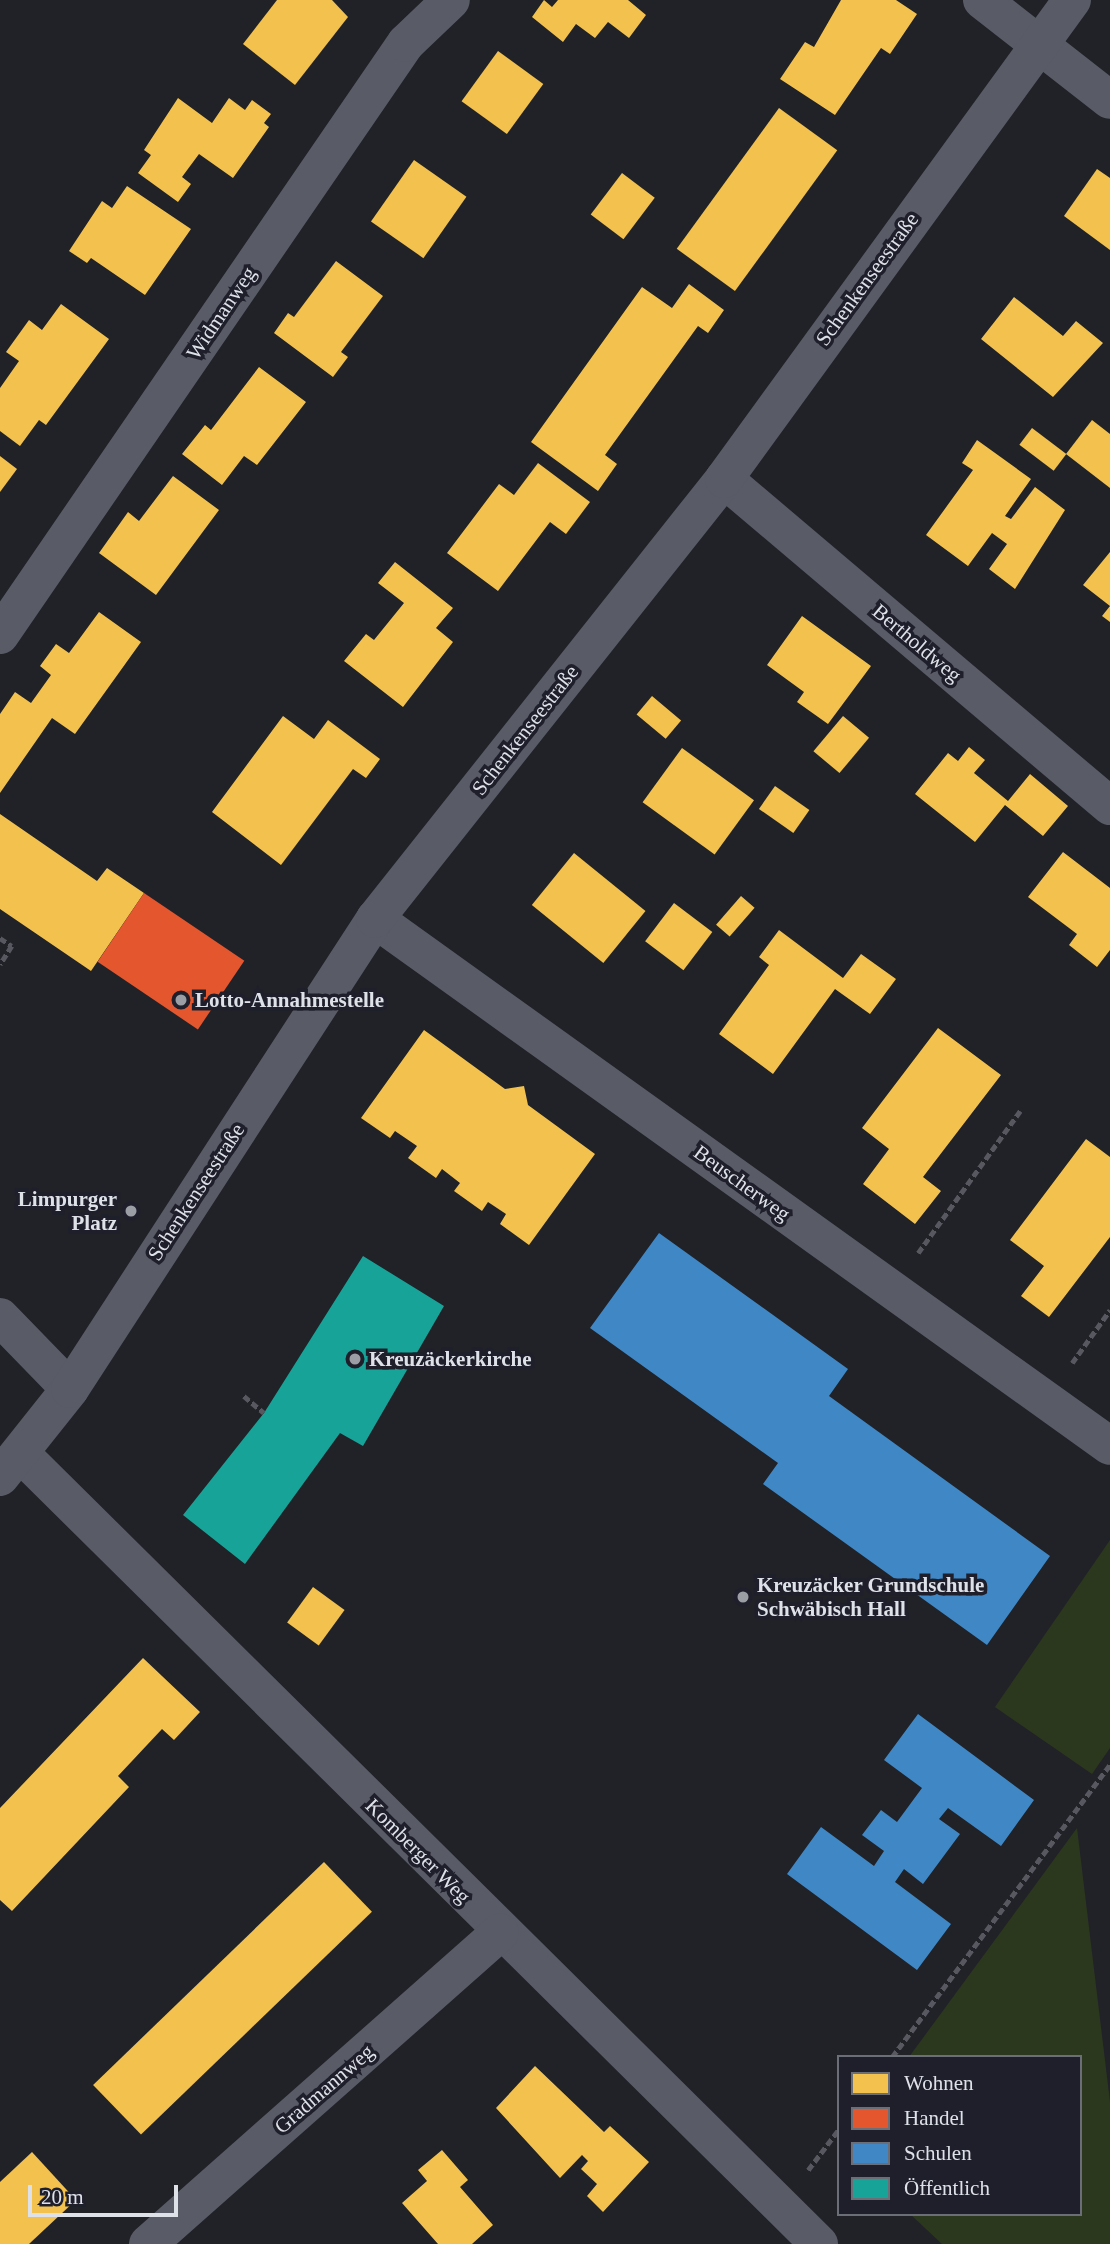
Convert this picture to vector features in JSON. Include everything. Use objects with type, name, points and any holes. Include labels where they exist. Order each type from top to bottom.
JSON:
[{"type":"street","name":"Widmanweg","points":[[0,635],[406,43],[452,0]]},
{"type":"street","points":[[982,0],[1110,100]]},
{"type":"street","name":"Schenkenseestraße","points":[[11,1465],[70,1389],[375,919],[724,479],[1037,41],[1072,0]]},
{"type":"street","name":"Bertholdweg","points":[[724,479],[1110,806]]},
{"type":"street","name":"Beuscherweg","points":[[375,919],[1110,1446]]},
{"type":"street","points":[[0,1317],[70,1389]]},
{"type":"street","name":"Komberger Weg","points":[[11,1465],[500,1933],[819,2244]]},
{"type":"street","name":"Gradmannweg","points":[[148,2244],[500,1933]]},
{"type":"path","points":[[0,938],[12,946],[0,965]]},
{"type":"path","points":[[892,1290],[1020,1111]]},
{"type":"path","points":[[1045,1400],[1110,1310]]},
{"type":"path","points":[[244,1396],[264,1413]]},
{"type":"path","points":[[893,2055],[1110,1764]]},
{"type":"green space","points":[[1110,1540],[1110,1748],[1092,1774],[995,1707]]},
{"type":"green space","points":[[1077,1828],[1110,2102],[1110,2244],[942,2244],[912,2216],[1082,2216],[1082,2055],[910,2055]]},
{"type":"building: Wohnen","points":[[277,0],[332,0],[348,17],[295,85],[243,44]]},
{"type":"building: Wohnen","points":[[544,0],[552,7],[558,0],[628,0],[646,15],[629,38],[608,22],[595,38],[576,24],[563,42],[532,17]]},
{"type":"building: Wohnen","points":[[841,0],[896,0],[917,14],[890,54],[881,48],[835,115],[780,79],[805,42],[814,47]]},
{"type":"building: Wohnen","points":[[498,51],[543,84],[507,134],[462,101]]},
{"type":"building: Wohnen","points":[[178,98],[212,123],[229,98],[245,110],[252,100],[271,114],[264,123],[269,127],[233,178],[199,154],[182,177],[191,184],[178,202],[138,173],[151,155],[144,150]]},
{"type":"building: Wohnen","points":[[779,108],[837,150],[735,291],[677,249]]},
{"type":"building: Wohnen","points":[[414,160],[466,197],[423,258],[371,221]]},
{"type":"building: Wohnen","points":[[1097,169],[1110,178],[1110,250],[1064,216]]},
{"type":"building: Wohnen","points":[[622,173],[655,198],[623,239],[591,215]]},
{"type":"building: Wohnen","points":[[127,186],[191,229],[145,295],[91,258],[87,263],[69,251],[102,201],[112,208]]},
{"type":"building: Wohnen","points":[[336,261],[383,296],[341,352],[348,357],[333,377],[274,333],[288,313],[294,317]]},
{"type":"building: Wohnen","points":[[689,284],[724,310],[708,333],[698,326],[605,455],[617,464],[598,491],[531,442],[642,287],[672,308]]},
{"type":"building: Wohnen","points":[[1014,297],[1063,336],[1076,321],[1103,343],[1053,397],[981,339]]},
{"type":"building: Wohnen","points":[[61,304],[109,339],[46,425],[39,420],[20,446],[0,431],[0,388],[19,361],[6,352],[29,320],[42,330]]},
{"type":"building: Wohnen","points":[[259,367],[306,402],[257,465],[244,456],[222,485],[182,454],[205,425],[211,430]]},
{"type":"building: Wohnen","points":[[1092,420],[1110,434],[1110,488],[1066,454]]},
{"type":"building: Wohnen","points":[[1032,428],[1066,454],[1054,471],[1019,445]]},
{"type":"building: Wohnen","points":[[977,440],[1031,479],[1005,516],[1011,519],[1035,487],[1065,510],[1015,589],[989,569],[1007,544],[992,533],[968,566],[926,535],[973,470],[962,463]]},
{"type":"building: Wohnen","points":[[0,456],[17,469],[0,492]]},
{"type":"building: Wohnen","points":[[538,463],[590,502],[566,534],[550,522],[498,591],[447,553],[499,484],[514,495]]},
{"type":"building: Wohnen","points":[[173,476],[219,510],[156,595],[99,553],[128,512],[139,521]]},
{"type":"building: Wohnen","points":[[1110,552],[1110,606],[1083,585]]},
{"type":"building: Wohnen","points":[[395,562],[453,608],[436,628],[453,642],[403,707],[344,661],[366,634],[374,640],[404,603],[378,583]]},
{"type":"building: Wohnen","points":[[1110,606],[1110,622],[1102,616]]},
{"type":"building: Wohnen","points":[[99,612],[141,642],[75,734],[52,718],[0,793],[0,714],[15,692],[31,703],[51,675],[40,666],[56,644],[69,653]]},
{"type":"building: Wohnen","points":[[802,616],[871,666],[828,724],[797,702],[804,692],[767,665]]},
{"type":"building: Wohnen","points":[[652,696],[681,720],[666,739],[637,714]]},
{"type":"building: Wohnen","points":[[283,716],[314,739],[328,720],[380,759],[366,778],[353,769],[281,865],[212,812]]},
{"type":"building: Wohnen","points":[[843,716],[869,738],[839,773],[813,751]]},
{"type":"building: Wohnen","points":[[969,747],[985,760],[974,773],[1008,801],[1030,774],[1068,806],[1043,836],[1005,805],[975,842],[915,794],[948,753],[958,761]]},
{"type":"building: Wohnen","points":[[682,748],[754,800],[715,855],[643,802]]},
{"type":"building: Wohnen","points":[[775,786],[809,810],[793,833],[759,809]]},
{"type":"building: Wohnen","points":[[0,814],[97,881],[107,868],[144,893],[91,971],[0,909]]},
{"type":"building: Wohnen","points":[[1063,852],[1110,888],[1110,950],[1097,967],[1069,945],[1077,934],[1028,897]]},
{"type":"building: Wohnen","points":[[574,853],[645,911],[603,963],[532,905]]},
{"type":"building: Wohnen","points":[[741,896],[755,908],[730,936],[716,925]]},
{"type":"building: Wohnen","points":[[674,903],[712,932],[683,970],[645,941]]},
{"type":"building: Wohnen","points":[[779,930],[843,978],[861,954],[896,979],[870,1014],[835,989],[773,1074],[719,1034],[769,965],[759,957]]},
{"type":"building: Wohnen","points":[[938,1028],[1001,1075],[923,1177],[941,1191],[915,1224],[863,1184],[889,1149],[862,1128]]},
{"type":"building: Wohnen","points":[[424,1030],[505,1089],[524,1086],[528,1105],[595,1154],[529,1245],[500,1224],[506,1214],[488,1202],[482,1211],[454,1191],[460,1183],[442,1169],[436,1178],[408,1158],[417,1146],[395,1131],[390,1138],[361,1118]]},
{"type":"building: Wohnen","points":[[1086,1139],[1110,1157],[1110,1237],[1049,1317],[1021,1296],[1044,1266],[1010,1240]]},
{"type":"building: Wohnen","points":[[313,1587],[345,1610],[319,1646],[287,1623]]},
{"type":"building: Wohnen","points":[[143,1658],[200,1712],[174,1740],[162,1729],[118,1776],[129,1787],[12,1911],[0,1900],[0,1808]]},
{"type":"building: Wohnen","points":[[324,1862],[372,1912],[141,2135],[93,2085]]},
{"type":"building: Wohnen","points":[[535,2066],[604,2132],[610,2126],[649,2162],[603,2212],[587,2196],[597,2184],[581,2169],[588,2161],[582,2155],[560,2178],[496,2108]]},
{"type":"building: Wohnen","points":[[442,2150],[468,2180],[460,2187],[493,2225],[472,2244],[438,2244],[402,2203],[427,2181],[418,2170]]},
{"type":"building: Wohnen","points":[[32,2152],[76,2200],[29,2244],[0,2244],[0,2182]]},
{"type":"building: Handel","points":[[144,893],[244,961],[198,1029],[98,962]]},
{"type":"building: Schulen","points":[[659,1233],[848,1369],[829,1396],[1050,1556],[987,1645],[763,1484],[778,1463],[590,1328]]},
{"type":"building: Schulen","points":[[918,1714],[1034,1800],[1001,1846],[948,1808],[939,1819],[960,1834],[923,1884],[904,1869],[895,1882],[951,1924],[917,1970],[787,1874],[821,1827],[874,1866],[884,1851],[862,1835],[881,1810],[897,1822],[922,1788],[884,1760]]},
{"type":"building: Öffentlich","name":"Kreuzäckerkirche","points":[[363,1256],[444,1306],[363,1446],[340,1433],[245,1564],[183,1515],[264,1413]]},
{"type":"place","name":"Lotto-Annahmestelle","points":[[181,1000]]},
{"type":"place","name":"Limpurger Platz","points":[[131,1211]]},
{"type":"place","name":"Kreuzäckerkirche","points":[[355,1359]]},
{"type":"place","name":"Kreuzäcker Grundschule Schwäbisch Hall","points":[[743,1597]]}]
